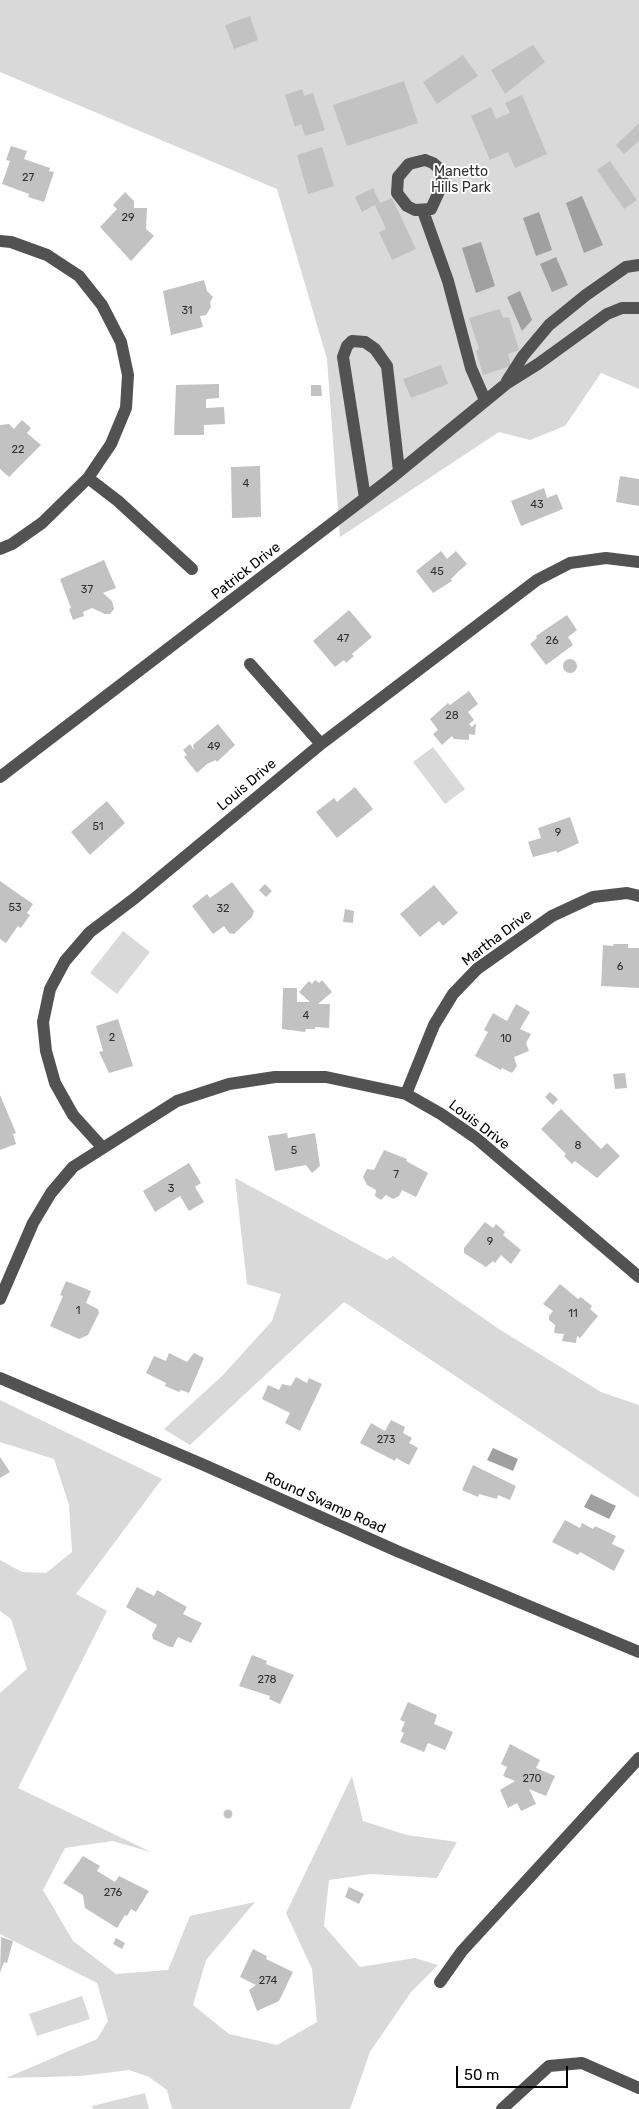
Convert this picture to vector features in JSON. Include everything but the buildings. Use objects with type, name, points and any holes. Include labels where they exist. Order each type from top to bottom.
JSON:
[{"type":"street","points":[[423,211],[448,281],[471,368],[486,400]]},
{"type":"street","points":[[0,241],[11,242],[47,255],[80,276],[102,306],[121,342],[128,375],[126,408],[111,444],[88,478],[42,523],[12,544],[0,549]]},
{"type":"street","points":[[506,384],[523,356],[549,325],[586,295],[626,267],[639,266]]},
{"type":"street","points":[[506,384],[538,364],[607,314],[622,308],[639,308]]},
{"type":"street","points":[[365,498],[343,357],[347,346],[352,341],[365,342],[375,349],[387,366],[398,472]]},
{"type":"street","name":"Patrick Drive","points":[[0,778],[365,498],[506,384]]},
{"type":"street","points":[[88,478],[118,501],[192,569]]},
{"type":"street","name":"Louis Drive","points":[[102,1147],[73,1115],[55,1083],[46,1051],[43,1022],[50,989],[65,961],[90,932],[135,898],[321,744],[537,580],[570,564],[606,558],[639,562]]},
{"type":"street","points":[[250,664],[321,744]]},
{"type":"street","name":"Martha Drive","points":[[406,1094],[434,1025],[453,994],[477,969],[552,916],[585,900],[593,897],[627,893],[639,896]]},
{"type":"street","name":"Louis Drive","points":[[0,1300],[33,1223],[51,1193],[73,1167],[177,1101],[228,1084],[275,1077],[326,1077],[406,1094],[441,1114],[476,1138],[639,1277]]},
{"type":"street","name":"Round Swamp Road","points":[[0,1378],[204,1465],[397,1551],[639,1652]]},
{"type":"street","points":[[440,1982],[462,1951],[639,1758]]},
{"type":"street","points":[[502,2109],[549,2066],[582,2063],[639,2088]]},
{"type":"green space","name":"Manetto Hills Park","points":[[0,0],[639,0],[639,389],[601,373],[565,426],[530,440],[499,432],[340,537],[327,359],[277,189],[0,72]]},
{"type":"green space","points":[[433,747],[465,789],[445,804],[413,762]]},
{"type":"green space","points":[[123,931],[150,952],[117,994],[90,973]]},
{"type":"green space","points":[[235,1178],[387,1260],[393,1256],[499,1329],[601,1392],[639,1405],[639,1498],[344,1302],[190,1445],[164,1429],[222,1376],[272,1321],[281,1294],[247,1284]]},
{"type":"green space","points":[[0,1400],[162,1479],[76,1594],[107,1611],[18,1788],[151,1852],[112,1841],[65,1848],[43,1890],[73,1941],[116,1974],[168,1970],[190,1916],[255,1902],[206,1960],[193,2005],[229,2034],[277,2045],[317,2022],[312,1969],[286,1913],[352,1776],[363,1821],[407,1835],[457,1842],[437,1878],[371,1874],[329,1880],[324,1926],[360,1967],[415,1958],[438,1965],[411,1992],[370,2052],[350,2109],[172,2109],[167,2090],[149,2077],[129,2070],[81,2076],[6,2078],[97,2039],[108,2021],[97,1983],[0,1934],[0,1693],[27,1669],[11,1619],[0,1611],[0,1560],[22,1572],[46,1573],[72,1552],[69,1505],[54,1459],[0,1442]]},
{"type":"green space","points":[[82,1996],[90,2019],[37,2036],[29,2014]]},
{"type":"green space","points":[[145,2093],[149,2109],[93,2109],[92,2106]]},
{"type":"shaded area","points":[[582,196],[603,245],[584,253],[566,203]]},
{"type":"shaded area","points":[[539,212],[552,250],[536,256],[523,218]]},
{"type":"shaded area","points":[[481,242],[495,286],[476,293],[462,248]]},
{"type":"shaded area","points":[[556,257],[568,285],[552,292],[540,264]]},
{"type":"shaded area","points":[[520,291],[532,320],[522,331],[507,297]]},
{"type":"shaded area","points":[[493,1448],[518,1459],[513,1471],[487,1460]]},
{"type":"shaded area","points":[[591,1494],[616,1506],[609,1519],[584,1507]]}]
